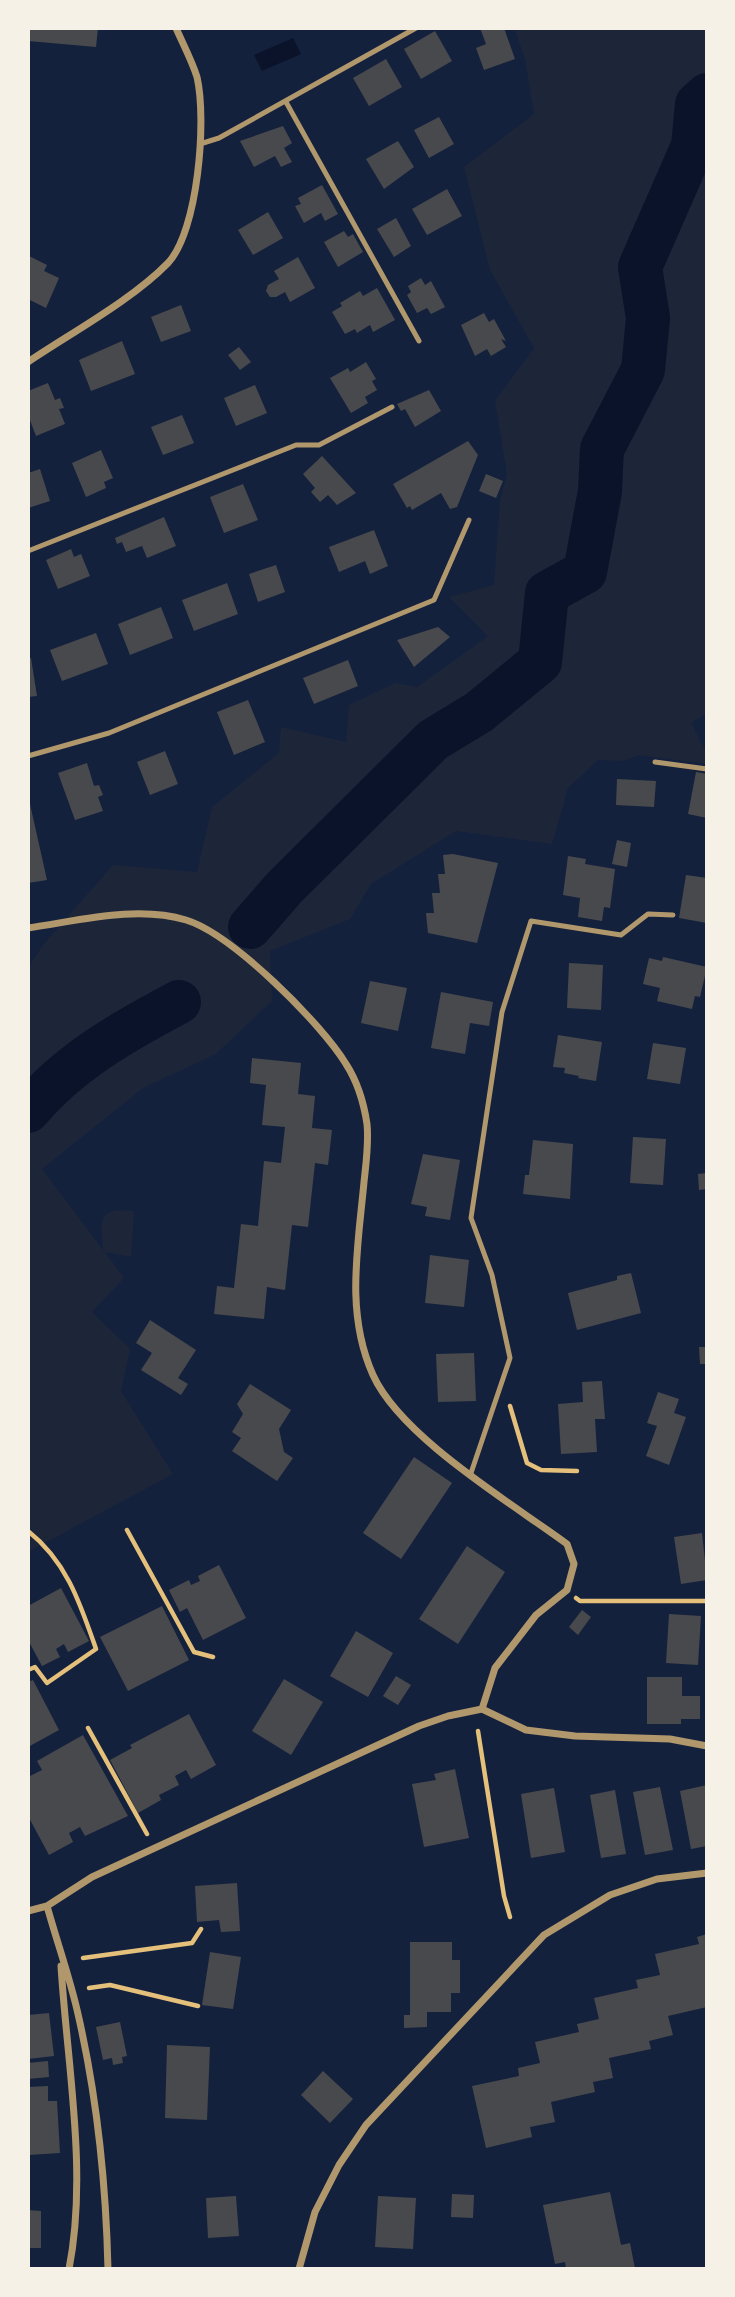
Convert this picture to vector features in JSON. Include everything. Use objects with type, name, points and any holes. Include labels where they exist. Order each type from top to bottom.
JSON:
[{"type":"street","points":[[28,362],[142,285],[167,264],[177,251],[193,206],[200,144],[197,78],[176,28]]},
{"type":"street","points":[[28,928],[116,915],[152,915],[186,920],[216,935],[255,967],[329,1039],[348,1066],[360,1094],[366,1123],[354,1289],[359,1339],[390,1405],[424,1439],[567,1544],[574,1564],[567,1590],[536,1615],[495,1668],[481,1709]]},
{"type":"street","points":[[28,1911],[47,1906],[92,1877],[419,1726],[448,1716],[481,1709],[526,1730],[575,1736],[670,1738],[707,1746]]},
{"type":"street","points":[[299,2269],[315,2212],[339,2165],[366,2125],[544,1935],[610,1895],[657,1879],[707,1873]]},
{"type":"street","points":[[47,1906],[78,2013],[95,2114],[106,2204],[108,2269]]},
{"type":"street","points":[[60,1953],[76,2170],[74,2243],[69,2269]]},
{"type":"lane","points":[[200,144],[219,138],[416,28]]},
{"type":"lane","points":[[286,102],[419,341]]},
{"type":"lane","points":[[28,551],[296,446],[319,445],[393,407]]},
{"type":"lane","points":[[28,756],[109,733],[434,600],[469,520]]},
{"type":"lane","points":[[655,762],[707,769]]},
{"type":"lane","points":[[471,1474],[510,1357],[492,1275],[471,1218],[502,1012],[531,921],[621,935],[648,914],[673,915]]},
{"type":"path","points":[[503,1380],[522,1455],[527,1463],[541,1470],[577,1471]]},
{"type":"path","points":[[127,1530],[194,1652],[213,1657]]},
{"type":"path","points":[[28,1531],[49,1548],[61,1567],[79,1600],[96,1649],[47,1683],[35,1667],[28,1670]]},
{"type":"path","points":[[580,1601],[707,1601]]},
{"type":"path","points":[[88,1728],[147,1835]]},
{"type":"path","points":[[478,1731],[504,1896],[510,1917]]},
{"type":"path","points":[[83,1958],[192,1943],[201,1929]]},
{"type":"path","points":[[89,1988],[110,1985],[198,2006]]},
{"type":"shaded area","points":[[514,28],[707,28],[707,713],[691,723],[707,754],[707,764],[638,755],[623,761],[598,760],[568,788],[552,844],[456,831],[371,884],[350,919],[270,951],[272,1001],[216,1054],[143,1088],[42,1169],[103,1250],[102,1224],[107,1214],[122,1210],[134,1211],[131,1257],[105,1252],[124,1278],[92,1312],[130,1349],[121,1391],[173,1474],[28,1552],[28,968],[43,945],[113,865],[197,872],[212,807],[279,753],[281,727],[346,742],[349,705],[395,683],[417,687],[488,636],[449,597],[494,585],[500,501],[507,474],[495,401],[534,348],[490,270],[464,167],[534,114],[525,59]]},
{"type":"shaded area","points":[[293,38],[301,54],[262,71],[254,55]]},
{"type":"building","points":[[28,28],[98,28],[96,47],[28,41]]},
{"type":"building","points":[[480,28],[504,28],[515,59],[484,70],[476,48],[486,44]]},
{"type":"building","points":[[435,31],[452,61],[421,79],[404,49]]},
{"type":"building","points":[[386,59],[402,87],[369,106],[353,78]]},
{"type":"building","points":[[439,117],[454,144],[429,158],[414,130]]},
{"type":"building","points":[[283,126],[292,143],[284,148],[292,162],[281,167],[275,156],[254,167],[240,141]]},
{"type":"building","points":[[398,141],[414,167],[384,189],[366,159]]},
{"type":"building","points":[[322,185],[338,214],[325,221],[321,213],[304,223],[295,206],[301,204],[298,198]]},
{"type":"building","points":[[447,189],[462,216],[427,235],[412,209]]},
{"type":"building","points":[[268,212],[283,238],[253,255],[238,230]]},
{"type":"building","points":[[396,218],[411,246],[394,257],[377,229]]},
{"type":"building","points":[[344,231],[348,237],[353,234],[363,252],[338,267],[324,242]]},
{"type":"building","points":[[29,256],[47,265],[44,271],[59,278],[46,308],[28,299]]},
{"type":"building","points":[[298,257],[315,288],[290,302],[285,292],[270,297],[266,291],[268,285],[279,279],[274,271]]},
{"type":"building","points":[[421,278],[425,285],[431,281],[445,307],[431,314],[427,308],[417,313],[407,295],[411,292],[408,286]]},
{"type":"building","points":[[377,288],[395,320],[373,332],[370,325],[357,333],[355,329],[345,334],[332,312],[342,306],[340,303],[360,291],[363,296]]},
{"type":"building","points":[[181,305],[191,331],[161,342],[151,317]]},
{"type":"building","points":[[484,313],[489,322],[494,319],[506,341],[501,339],[506,347],[491,356],[487,349],[475,356],[461,325]]},
{"type":"building","points":[[122,341],[135,374],[91,391],[79,360]]},
{"type":"building","points":[[239,347],[251,362],[240,370],[228,355]]},
{"type":"building","points":[[366,362],[376,379],[372,381],[377,390],[365,397],[368,403],[351,413],[330,378],[348,368],[350,372]]},
{"type":"building","points":[[48,383],[55,400],[60,398],[64,408],[59,409],[65,424],[36,436],[28,415],[28,391]]},
{"type":"building","points":[[255,385],[267,413],[236,426],[224,398]]},
{"type":"building","points":[[429,390],[441,411],[415,427],[405,409],[401,411],[397,404]]},
{"type":"building","points":[[182,415],[194,443],[163,455],[151,427]]},
{"type":"building","points":[[468,441],[478,455],[457,507],[450,509],[441,493],[412,510],[410,506],[407,508],[393,484]]},
{"type":"building","points":[[101,450],[113,478],[104,482],[106,488],[86,497],[72,463]]},
{"type":"building","points":[[322,456],[356,493],[337,505],[328,495],[320,502],[311,492],[315,488],[303,474]]},
{"type":"building","points":[[40,469],[50,501],[28,508],[28,473]]},
{"type":"building","points":[[486,474],[503,481],[496,498],[479,491]]},
{"type":"building","points":[[243,484],[258,520],[224,533],[210,497]]},
{"type":"building","points":[[164,517],[176,546],[147,558],[142,546],[126,552],[122,542],[117,544],[115,538]]},
{"type":"building","points":[[374,530],[388,566],[370,574],[365,561],[339,572],[329,547]]},
{"type":"building","points":[[71,549],[74,557],[81,554],[90,576],[58,589],[46,560]]},
{"type":"building","points":[[276,565],[285,592],[258,602],[249,574]]},
{"type":"building","points":[[227,583],[238,614],[194,631],[182,600]]},
{"type":"building","points":[[161,607],[173,638],[130,655],[118,624]]},
{"type":"building","points":[[438,627],[450,637],[414,667],[397,640]]},
{"type":"building","points":[[96,633],[108,664],[62,681],[50,650]]},
{"type":"building","points":[[28,658],[31,658],[37,696],[28,697]]},
{"type":"building","points":[[348,660],[358,686],[314,704],[303,678]]},
{"type":"building","points":[[248,700],[265,742],[234,755],[217,712]]},
{"type":"building","points":[[165,751],[178,784],[150,795],[137,762]]},
{"type":"building","points":[[87,763],[94,786],[99,785],[103,795],[98,797],[103,811],[75,820],[58,773]]},
{"type":"building","points":[[696,772],[707,774],[707,818],[688,814]]},
{"type":"building","points":[[617,779],[656,781],[654,807],[616,805]]},
{"type":"building","points":[[28,795],[47,880],[28,883]]},
{"type":"building","points":[[617,840],[631,843],[627,867],[612,864]]},
{"type":"building","points":[[453,854],[498,863],[477,943],[428,933],[426,913],[434,913],[432,893],[440,893],[438,874],[445,874],[443,855]]},
{"type":"building","points":[[568,856],[586,859],[585,864],[615,869],[610,908],[604,907],[602,921],[578,917],[580,898],[563,895]]},
{"type":"building","points":[[686,875],[707,878],[707,923],[679,918]]},
{"type":"building","points":[[663,957],[707,967],[700,997],[695,996],[692,1009],[657,1001],[660,988],[643,984],[649,958],[662,961]]},
{"type":"building","points":[[569,963],[603,965],[601,1010],[567,1008]]},
{"type":"building","points":[[370,981],[407,988],[398,1031],[361,1023]]},
{"type":"building","points":[[441,992],[493,1002],[489,1026],[470,1023],[465,1054],[431,1048]]},
{"type":"building","points":[[558,1035],[602,1042],[596,1081],[564,1073],[565,1068],[553,1067]]},
{"type":"building","points":[[653,1043],[686,1048],[680,1084],[647,1079]]},
{"type":"building","points":[[252,1058],[301,1063],[298,1094],[315,1096],[312,1128],[332,1130],[328,1165],[315,1163],[308,1227],[292,1225],[285,1290],[267,1287],[264,1319],[214,1314],[217,1286],[234,1288],[241,1224],[258,1226],[264,1161],[281,1163],[285,1127],[262,1125],[266,1085],[250,1083]]},
{"type":"building","points":[[633,1137],[666,1139],[663,1185],[630,1183]]},
{"type":"building","points":[[533,1140],[573,1144],[570,1199],[523,1194],[525,1175],[529,1175]]},
{"type":"building","points":[[423,1154],[460,1160],[450,1220],[425,1216],[427,1207],[411,1204]]},
{"type":"building","points":[[707,1173],[707,1189],[699,1190],[698,1174]]},
{"type":"building","points":[[430,1255],[469,1260],[464,1307],[425,1303]]},
{"type":"building","points":[[631,1273],[641,1313],[577,1330],[568,1293],[617,1280],[617,1276]]},
{"type":"building","points":[[150,1320],[196,1350],[178,1378],[188,1384],[181,1395],[141,1370],[152,1353],[136,1343]]},
{"type":"building","points":[[699,1347],[707,1347],[707,1364],[700,1364]]},
{"type":"building","points":[[474,1353],[476,1401],[438,1402],[436,1354]]},
{"type":"building","points":[[602,1381],[605,1419],[595,1419],[597,1452],[561,1454],[558,1404],[583,1402],[582,1382]]},
{"type":"building","points":[[250,1384],[291,1410],[279,1429],[284,1452],[293,1458],[277,1481],[232,1451],[241,1438],[232,1432],[243,1414],[237,1404]]},
{"type":"building","points":[[658,1392],[679,1399],[674,1413],[686,1417],[669,1465],[646,1456],[657,1426],[647,1423]]},
{"type":"building","points":[[414,1457],[452,1483],[401,1559],[363,1533]]},
{"type":"building","points":[[702,1533],[707,1580],[681,1584],[674,1537]]},
{"type":"building","points":[[467,1546],[505,1572],[458,1644],[419,1619]]},
{"type":"building","points":[[219,1565],[246,1618],[203,1640],[187,1608],[180,1612],[169,1590],[189,1580],[191,1585],[200,1581],[198,1576]]},
{"type":"building","points":[[61,1588],[89,1641],[68,1652],[64,1644],[56,1649],[60,1657],[42,1666],[28,1640],[28,1606]]},
{"type":"building","points":[[162,1606],[189,1660],[128,1691],[100,1637]]},
{"type":"building","points":[[582,1610],[591,1617],[578,1635],[569,1627]]},
{"type":"building","points":[[669,1614],[701,1616],[698,1665],[666,1663]]},
{"type":"building","points":[[356,1631],[393,1653],[368,1697],[330,1676]]},
{"type":"building","points":[[396,1676],[411,1685],[398,1705],[383,1696]]},
{"type":"building","points":[[647,1677],[682,1677],[682,1696],[700,1696],[700,1719],[681,1719],[681,1724],[647,1724]]},
{"type":"building","points":[[284,1679],[323,1702],[291,1755],[252,1731]]},
{"type":"building","points":[[33,1680],[59,1730],[28,1747],[28,1682]]},
{"type":"building","points":[[189,1714],[216,1765],[191,1779],[186,1770],[175,1776],[179,1785],[159,1795],[161,1800],[138,1813],[110,1760],[132,1748],[130,1745]]},
{"type":"building","points":[[83,1735],[128,1816],[85,1836],[80,1827],[69,1833],[73,1842],[49,1855],[28,1816],[28,1777],[42,1770],[37,1761]]},
{"type":"building","points":[[455,1769],[469,1838],[424,1847],[412,1784],[436,1780],[434,1774]]},
{"type":"building","points":[[707,1785],[707,1846],[691,1849],[680,1791]]},
{"type":"building","points":[[660,1787],[673,1850],[645,1855],[633,1792]]},
{"type":"building","points":[[554,1788],[565,1852],[531,1858],[521,1794]]},
{"type":"building","points":[[615,1790],[626,1854],[601,1858],[590,1795]]},
{"type":"building","points":[[237,1883],[240,1931],[221,1932],[219,1920],[197,1922],[195,1886]]},
{"type":"building","points":[[707,1934],[707,2007],[668,2016],[673,2035],[649,2041],[651,2049],[609,2058],[613,2078],[593,2082],[595,2092],[551,2102],[555,2122],[530,2127],[532,2137],[486,2148],[472,2086],[519,2076],[518,2068],[540,2063],[535,2042],[579,2032],[577,2024],[599,2019],[594,1998],[638,1988],[636,1980],[660,1975],[655,1954],[699,1944],[697,1937]]},
{"type":"building","points":[[410,1942],[452,1942],[452,1960],[460,1960],[460,1993],[451,1993],[451,2012],[427,2012],[427,2027],[404,2028],[404,2015],[410,2015]]},
{"type":"building","points":[[210,1952],[241,1957],[233,2009],[202,2005]]},
{"type":"building","points":[[49,2013],[54,2056],[28,2059],[28,2015]]},
{"type":"building","points":[[120,2022],[127,2056],[122,2057],[123,2063],[113,2065],[112,2058],[103,2060],[96,2027]]},
{"type":"building","points":[[167,2045],[210,2047],[207,2120],[165,2118]]},
{"type":"building","points":[[48,2061],[49,2077],[28,2079],[28,2063]]},
{"type":"building","points":[[323,2071],[353,2099],[330,2123],[301,2095]]},
{"type":"building","points":[[48,2086],[48,2101],[57,2101],[60,2153],[28,2155],[28,2087]]},
{"type":"building","points":[[610,2192],[621,2245],[630,2243],[635,2269],[566,2269],[565,2262],[555,2264],[543,2205]]},
{"type":"building","points":[[452,2194],[474,2195],[473,2218],[451,2217]]},
{"type":"building","points":[[236,2196],[239,2236],[208,2238],[206,2198]]},
{"type":"building","points":[[378,2196],[416,2198],[413,2249],[375,2247]]},
{"type":"building","points":[[28,2210],[41,2211],[41,2248],[28,2248]]},
{"type":"waterway","points":[[250,927],[285,887],[433,740],[479,712],[540,662],[547,593],[585,572],[600,491],[602,449],[643,370],[648,318],[640,267],[693,146],[697,104],[707,95]]},
{"type":"waterway","points":[[28,1111],[61,1077],[98,1049],[179,1002]]}]
